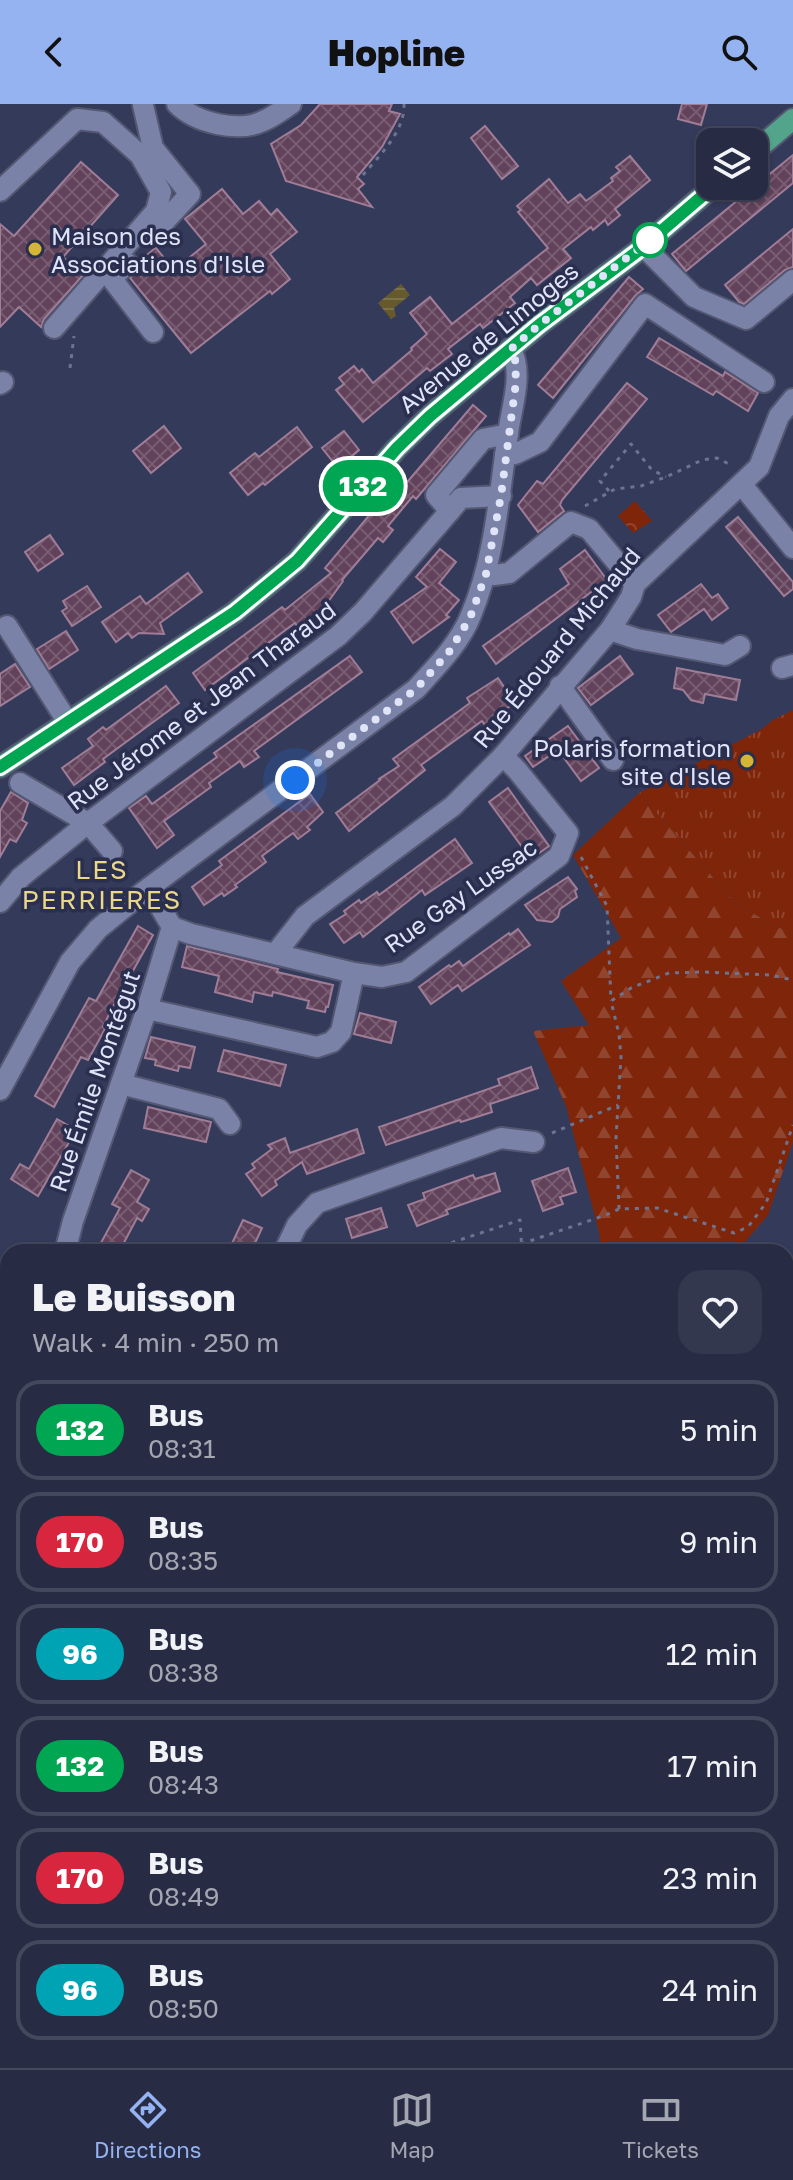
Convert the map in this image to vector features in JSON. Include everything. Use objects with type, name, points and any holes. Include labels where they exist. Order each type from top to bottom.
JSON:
[{"type":"main road","points":[[768,140],[793,119]]},
{"type":"main road","name":"Avenue de Limoges","points":[[0,767],[235,612],[297,561],[397,448],[430,416],[697,200]]},
{"type":"street","points":[[115,132],[143,104]]},
{"type":"street","points":[[143,104],[153,148],[190,194],[112,279],[153,332]]},
{"type":"street","points":[[177,104],[205,121],[229,127],[261,123],[291,104]]},
{"type":"street","points":[[0,191],[77,119],[103,122],[115,132],[140,155],[161,192],[156,211],[60,321]]},
{"type":"street","points":[[643,246],[694,297],[746,319],[793,280]]},
{"type":"street","points":[[450,511],[436,495],[483,439],[498,435],[515,454],[540,442],[645,304],[764,382]]},
{"type":"street","points":[[0,1090],[70,962],[98,929],[416,689],[449,652],[470,618],[486,574],[501,496],[516,382],[515,358],[511,349]]},
{"type":"street","name":"Rue Édouard Michaud","points":[[276,953],[305,916],[453,806],[503,756],[610,630],[631,597],[635,584],[759,467],[789,405]]},
{"type":"street","points":[[746,482],[793,548]]},
{"type":"street","name":"Rue Jérome et Jean Tharaud","points":[[0,902],[21,877],[88,823],[338,636],[363,612],[461,498],[501,496]]},
{"type":"street","points":[[486,574],[509,573],[571,522],[589,529],[635,584]]},
{"type":"street","points":[[7,626],[67,721]]},
{"type":"street","points":[[610,630],[637,639],[725,655],[740,646]]},
{"type":"street","points":[[560,686],[613,760]]},
{"type":"street","name":"Rue Gay Lussac","points":[[172,927],[354,973],[382,977],[406,972],[559,856],[568,833],[503,756]]},
{"type":"street","points":[[20,783],[88,823],[112,851]]},
{"type":"street","points":[[149,888],[172,927]]},
{"type":"street","name":"Rue Émile Montégut","points":[[67,1244],[172,927]]},
{"type":"street","points":[[147,1009],[317,1047],[332,1042],[341,1032],[354,973]]},
{"type":"street","points":[[121,1084],[219,1109],[230,1124]]},
{"type":"street","points":[[288,1244],[297,1225],[317,1203],[501,1138],[534,1142]]},
{"type":"path","points":[[363,175],[394,136],[404,114],[404,104]]},
{"type":"path","points":[[60,321],[75,339],[70,368]]},
{"type":"path","points":[[609,492],[600,481],[631,444],[652,470],[666,477]]},
{"type":"path","points":[[571,522],[586,505],[615,489],[641,486],[702,460],[717,458],[728,462],[746,482]]},
{"type":"path","points":[[568,833],[607,906],[611,1001],[621,1057],[616,1138],[619,1209]]},
{"type":"path","points":[[611,1001],[631,988],[669,973],[770,975],[793,980]]},
{"type":"path","points":[[534,1142],[618,1105]]},
{"type":"path","points":[[447,1244],[520,1220],[521,1244],[619,1209],[657,1208],[734,1233],[748,1227],[766,1203],[793,1125]]},
{"type":"green space","points":[[635,501],[652,521],[633,533],[618,516]]},
{"type":"green space","name":"Polaris formation site d'Isle","points":[[793,710],[793,935],[737,905],[639,793]]},
{"type":"green space","points":[[639,793],[737,905],[793,935],[793,1142],[768,1215],[743,1244],[600,1244],[566,1106],[533,1031],[589,1025],[561,981],[621,938],[573,855]]},
{"type":"shaded area","points":[[401,284],[410,295],[394,308],[396,316],[391,319],[378,303]]},
{"type":"building","points":[[320,104],[392,104],[389,111],[400,114],[382,147],[357,177],[364,184],[358,189],[372,207],[286,181],[271,144],[301,125]]},
{"type":"building","points":[[682,104],[707,104],[701,125],[678,119]]},
{"type":"building","points":[[485,126],[518,166],[502,179],[471,138]]},
{"type":"building","points":[[793,155],[793,183],[686,271],[672,254],[738,200],[768,200],[768,175]]},
{"type":"building","points":[[630,156],[650,180],[615,209],[620,215],[608,225],[605,220],[593,230],[591,227],[563,249],[571,258],[537,285],[531,278],[510,297],[515,303],[483,328],[480,324],[448,349],[452,354],[430,371],[427,368],[363,422],[336,390],[344,384],[339,378],[354,366],[359,372],[362,369],[373,383],[427,334],[410,313],[430,297],[452,324],[548,248],[518,212],[521,210],[517,206],[549,179],[568,203],[580,194],[586,201],[613,181],[611,178],[620,171],[616,167]]},
{"type":"building","name":"Maison des Associations d'Isle","points":[[81,162],[118,195],[63,257],[83,275],[44,319],[41,327],[19,307],[0,327],[0,224],[14,236]]},
{"type":"building","points":[[222,189],[243,214],[259,201],[271,215],[277,209],[297,232],[270,254],[290,279],[191,353],[130,278],[142,259],[156,248],[174,270],[206,244],[185,219]]},
{"type":"building","points":[[793,229],[793,267],[785,270],[744,304],[739,302],[725,285]]},
{"type":"building","points":[[629,277],[643,289],[553,398],[538,385]]},
{"type":"building","points":[[659,338],[758,393],[748,411],[716,391],[713,395],[647,357]]},
{"type":"building","points":[[627,383],[647,399],[562,500],[560,505],[564,511],[538,532],[518,505],[537,481],[543,484]]},
{"type":"building","points":[[473,405],[486,416],[416,499],[413,496],[388,526],[393,530],[383,542],[378,538],[342,580],[328,602],[330,605],[315,617],[318,620],[301,632],[295,623],[205,690],[193,673],[282,607],[285,610],[331,573],[325,568],[397,482],[403,487]]},
{"type":"building","points":[[164,426],[181,448],[151,473],[133,451]]},
{"type":"building","points":[[297,427],[312,447],[248,495],[230,473],[255,453],[259,457]]},
{"type":"building","points":[[344,431],[359,450],[338,468],[322,448]]},
{"type":"building","points":[[738,517],[793,582],[793,589],[784,596],[726,527]]},
{"type":"building","points":[[50,535],[63,554],[38,571],[25,552]]},
{"type":"building","points":[[440,549],[456,562],[439,583],[459,600],[446,615],[449,617],[413,643],[391,612],[427,587],[416,577]]},
{"type":"building","points":[[585,550],[607,580],[496,664],[483,646],[569,584],[560,569]]},
{"type":"building","points":[[188,573],[202,592],[160,623],[164,634],[139,633],[132,638],[128,633],[116,642],[102,622],[140,596],[146,604]]},
{"type":"building","points":[[701,584],[712,598],[718,594],[728,608],[712,620],[704,609],[671,632],[658,615]]},
{"type":"building","points":[[87,586],[101,607],[72,626],[62,611],[67,608],[63,601]]},
{"type":"building","points":[[66,631],[78,650],[49,669],[37,649]]},
{"type":"building","points":[[350,656],[362,672],[254,751],[259,757],[244,767],[240,761],[209,783],[211,787],[164,821],[174,835],[157,848],[129,808],[146,796],[152,804],[217,757],[214,753]]},
{"type":"building","points":[[620,656],[633,674],[591,705],[578,688]]},
{"type":"building","points":[[15,664],[30,687],[0,706],[0,674]]},
{"type":"building","points":[[677,668],[740,680],[736,700],[705,694],[703,703],[691,700],[683,690],[674,688]]},
{"type":"building","points":[[498,678],[515,703],[500,713],[502,717],[487,728],[482,721],[421,765],[425,770],[349,831],[336,813],[399,766],[393,759],[470,703],[467,698]]},
{"type":"building","points":[[166,686],[179,703],[103,759],[105,762],[74,785],[62,768],[93,746],[88,739],[103,727],[106,730]]},
{"type":"building","points":[[568,726],[599,768],[581,781],[558,750],[533,767],[525,756]]},
{"type":"building","points":[[508,788],[549,846],[531,859],[489,802]]},
{"type":"building","points":[[11,792],[28,803],[22,820],[27,823],[16,842],[10,839],[0,857],[0,811]]},
{"type":"building","points":[[310,794],[323,812],[307,827],[310,830],[298,839],[293,833],[262,856],[266,862],[235,885],[237,887],[204,905],[192,887],[222,865],[219,861]]},
{"type":"building","points":[[455,839],[472,863],[425,895],[422,890],[363,937],[360,932],[344,943],[330,924],[346,914],[344,911],[359,900],[361,903],[377,892],[379,895]]},
{"type":"building","points":[[568,877],[577,889],[577,897],[560,909],[558,917],[552,922],[537,920],[525,905]]},
{"type":"building","points":[[138,926],[153,935],[111,1010],[103,1027],[105,1029],[88,1060],[81,1057],[54,1107],[35,1096],[89,998],[96,1001]]},
{"type":"building","points":[[518,929],[530,945],[462,991],[458,985],[431,1004],[419,987],[449,965],[451,967],[459,961],[463,966]]},
{"type":"building","points":[[187,946],[333,985],[328,1007],[325,1012],[307,1008],[309,1001],[273,992],[272,996],[254,992],[252,1002],[215,992],[219,976],[182,967]]},
{"type":"building","points":[[360,1013],[396,1022],[391,1043],[354,1034]]},
{"type":"building","points":[[151,1037],[195,1047],[190,1068],[179,1066],[178,1071],[155,1065],[156,1060],[145,1058]]},
{"type":"building","points":[[224,1050],[286,1065],[280,1086],[218,1071]]},
{"type":"building","points":[[531,1067],[538,1088],[490,1104],[492,1112],[386,1145],[379,1127],[500,1085],[498,1079]]},
{"type":"building","points":[[148,1107],[211,1122],[206,1142],[144,1128]]},
{"type":"building","points":[[57,1119],[76,1130],[38,1196],[11,1179],[20,1164],[29,1169]]},
{"type":"building","points":[[357,1129],[364,1153],[307,1174],[302,1162],[275,1181],[277,1185],[262,1196],[246,1174],[255,1168],[252,1164],[272,1149],[268,1145],[285,1138],[290,1153]]},
{"type":"building","points":[[568,1168],[576,1192],[560,1197],[563,1204],[543,1211],[532,1181]]},
{"type":"building","points":[[131,1170],[149,1180],[137,1202],[149,1209],[142,1221],[137,1218],[123,1244],[100,1244],[120,1208],[112,1204]]},
{"type":"building","points":[[495,1173],[500,1191],[446,1210],[448,1214],[417,1226],[408,1205],[425,1199],[423,1193],[473,1175],[475,1179]]},
{"type":"building","points":[[381,1208],[387,1227],[352,1238],[346,1219]]},
{"type":"building","points":[[243,1220],[262,1228],[255,1244],[232,1244]]},
{"type":"bus line","name":"132","points":[[0,767],[235,612],[297,561],[397,448],[430,416],[698,200]]},
{"type":"place","name":"Maison des Associations d'Isle","points":[[35,249]]},
{"type":"place","name":"Polaris formation site d'Isle","points":[[747,761]]},
{"type":"district","name":"LES PERRIERES","points":[[102,884]]},
{"type":"route","points":[[295,780],[416,689],[449,652],[470,618],[486,574],[501,496],[516,382],[515,358],[511,349],[650,240]]}]
